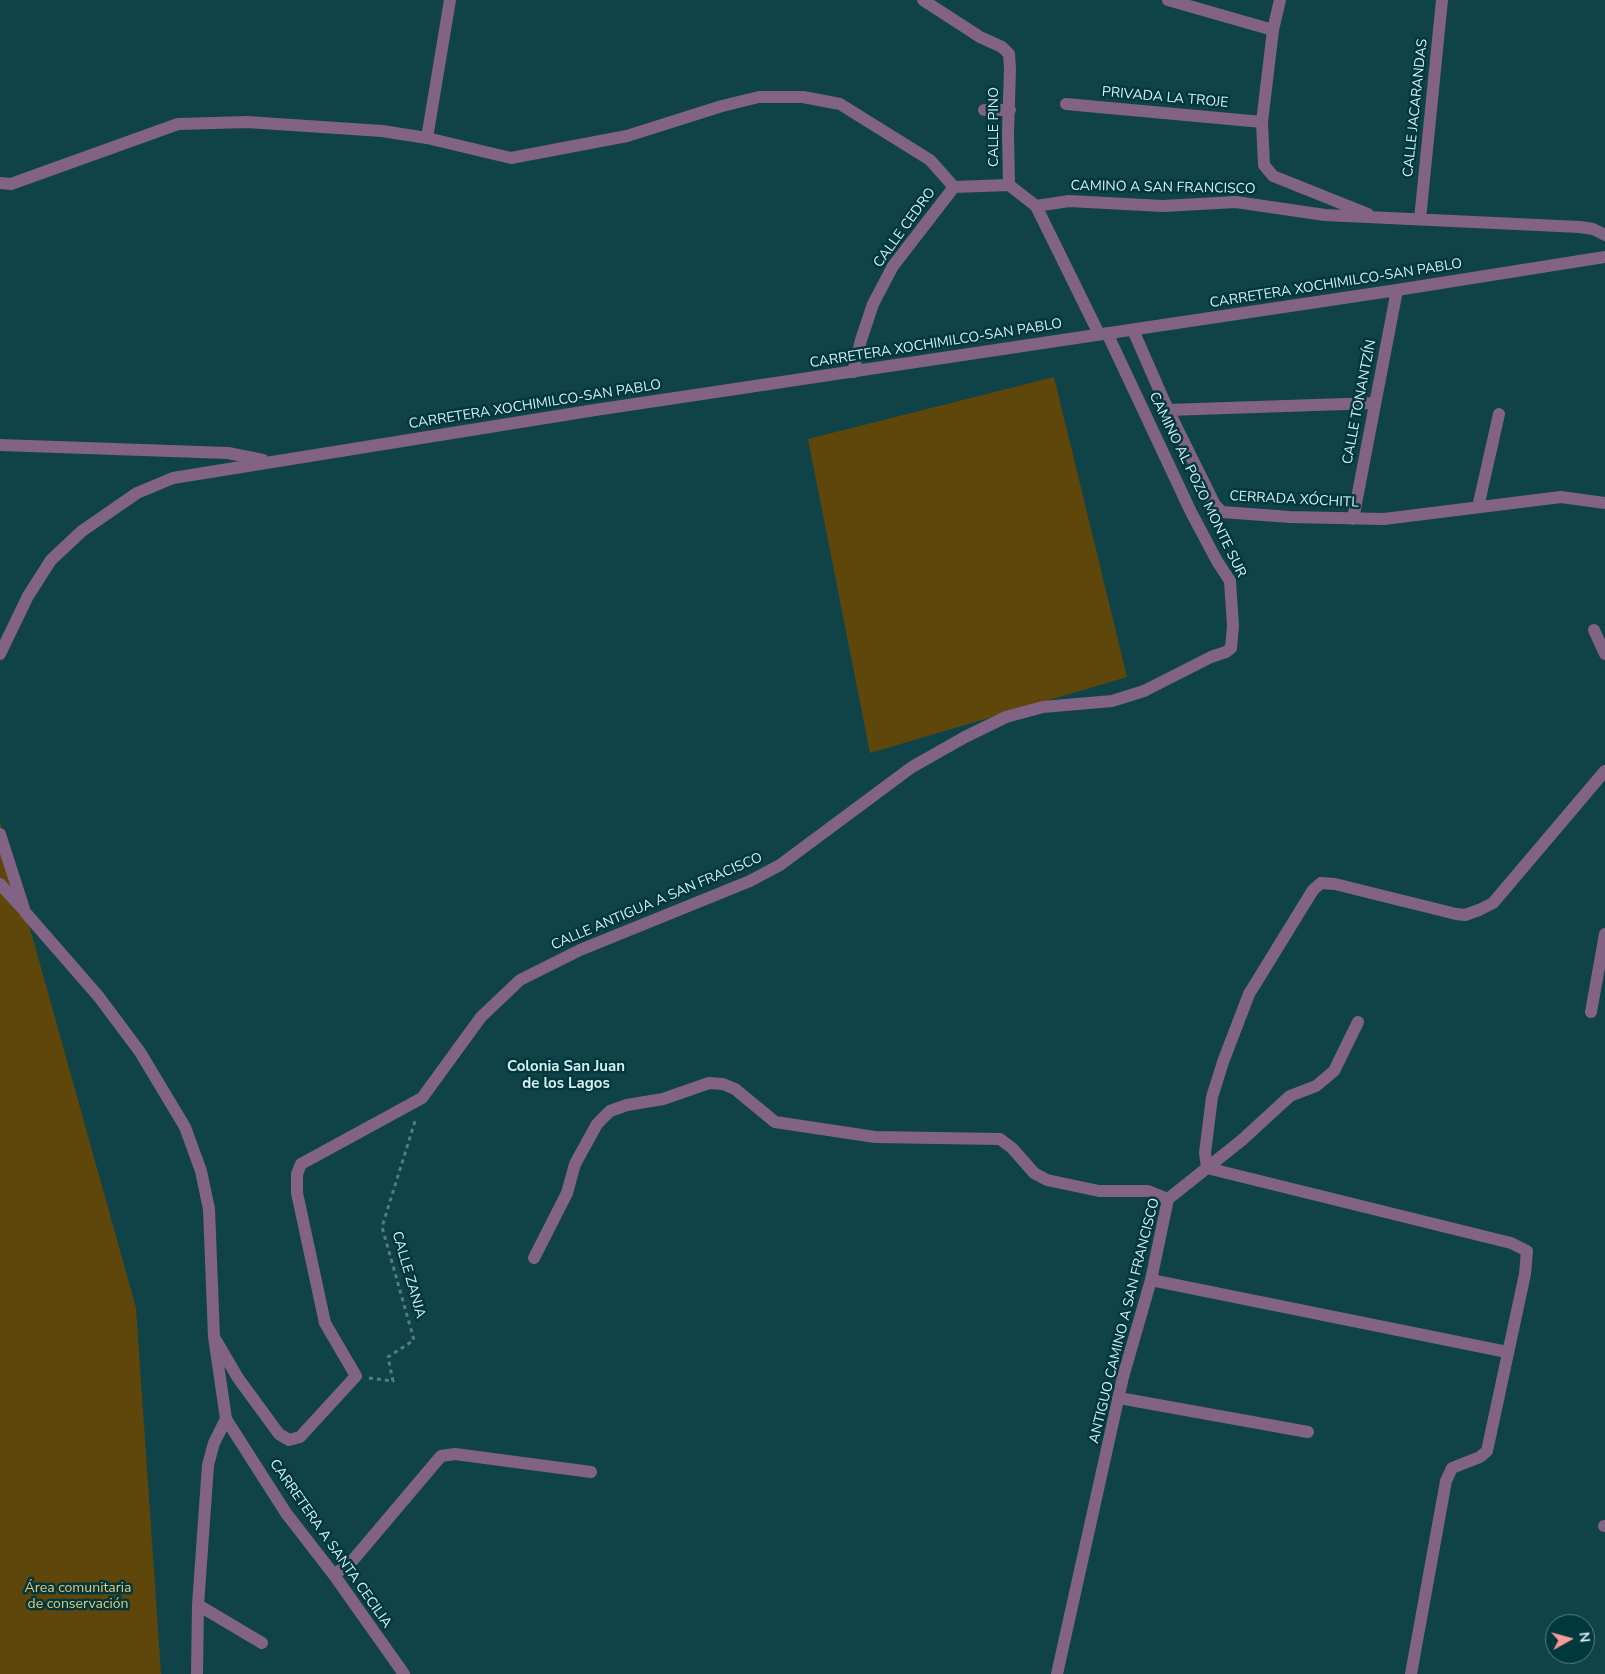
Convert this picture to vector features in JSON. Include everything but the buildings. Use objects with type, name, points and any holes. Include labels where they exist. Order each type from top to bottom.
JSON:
[{"type":"street","points":[[427,138],[450,0]]},
{"type":"street","name":"CALLE PINO","points":[[923,0],[980,37],[1002,47],[1008,54],[1010,185],[1036,206],[1104,334]]},
{"type":"street","points":[[1168,0],[1273,30]]},
{"type":"street","points":[[1280,0],[1273,30],[1262,122],[1264,164],[1273,176],[1379,218]]},
{"type":"street","name":"CALLE JACARANDAS","points":[[1420,219],[1442,0]]},
{"type":"street","points":[[0,183],[11,184],[178,124],[247,122],[382,131],[427,138],[510,158],[627,136],[759,96],[803,97],[840,104],[930,160],[954,187],[1010,185]]},
{"type":"street","name":"PRIVADA LA TROJE","points":[[1066,104],[1262,122]]},
{"type":"street","points":[[984,110],[1010,110]]},
{"type":"street","name":"CALLE CEDRO","points":[[853,372],[873,304],[894,266],[954,187]]},
{"type":"street","name":"CAMINO A SAN FRANCISCO","points":[[1036,206],[1069,201],[1163,206],[1236,202],[1325,215],[1580,227],[1593,229],[1605,235]]},
{"type":"street","name":"CARRETERA XOCHIMILCO-SAN PABLO","points":[[271,461],[1605,257]]},
{"type":"street","name":"CALLE TONANTZÍN","points":[[1353,519],[1397,290]]},
{"type":"street","name":"CERRADA XÓCHITL","points":[[1133,330],[1168,410],[1215,505],[1222,512],[1384,519],[1561,497],[1605,503]]},
{"type":"street","name":"CAMINO AL POZO MONTE SUR","points":[[1104,334],[1191,512],[1217,562],[1230,581],[1234,626]]},
{"type":"street","points":[[1168,410],[1374,403]]},
{"type":"street","points":[[1478,507],[1499,414]]},
{"type":"street","points":[[0,445],[228,453],[271,461]]},
{"type":"street","points":[[0,654],[28,596],[51,560],[82,531],[137,493],[173,478],[271,461]]},
{"type":"street","name":"CALLE ANTIGUA A SAN FRACISCO","points":[[356,1376],[325,1324],[297,1193],[297,1174],[301,1164],[422,1098],[481,1017],[520,980],[580,950],[750,881],[780,865],[912,767],[965,737],[1006,717],[1043,707],[1120,698],[1144,691],[1211,656],[1226,652],[1231,648],[1234,626]]},
{"type":"street","points":[[1594,630],[1605,654]]},
{"type":"street","points":[[1411,1674],[1446,1481],[1452,1468],[1487,1451],[1525,1274],[1527,1251],[1511,1243],[1207,1168],[1205,1153],[1211,1107],[1223,1062],[1249,994],[1314,890],[1321,883],[1336,884],[1456,914],[1472,913],[1492,902],[1605,771]]},
{"type":"street","name":"CARRETERA A SANTA CECILIA","points":[[0,834],[25,912],[99,997],[140,1052],[185,1127],[201,1171],[209,1208],[214,1337],[226,1418],[286,1513],[334,1575],[404,1674]]},
{"type":"street","points":[[0,884],[25,912]]},
{"type":"street","points":[[1591,1012],[1605,934]]},
{"type":"street","name":"ANTIGUO CAMINO A SAN FRANCISCO","points":[[1058,1674],[1119,1398],[1151,1280],[1168,1199],[1242,1140],[1290,1096],[1316,1086],[1334,1072],[1358,1022]]},
{"type":"street","points":[[534,1258],[567,1193],[575,1164],[597,1124],[610,1111],[626,1105],[663,1099],[709,1083],[723,1084],[735,1088],[775,1122],[875,1137],[1000,1139],[1012,1148],[1034,1173],[1047,1180],[1099,1191],[1148,1190],[1168,1199]]},
{"type":"street","points":[[1151,1280],[1507,1352]]},
{"type":"street","points":[[214,1337],[244,1386],[279,1434],[290,1440],[300,1437],[356,1376]]},
{"type":"street","points":[[1119,1398],[1308,1432]]},
{"type":"street","points":[[197,1674],[198,1605],[208,1465],[214,1444],[226,1418]]},
{"type":"street","points":[[334,1575],[353,1560],[441,1456],[455,1454],[591,1472]]},
{"type":"street","points":[[198,1605],[262,1643]]},
{"type":"path","name":"CALLE ZANJA","points":[[356,1376],[393,1381],[388,1357],[414,1340],[382,1227],[422,1098]]},
{"type":"green space","points":[[1054,377],[1127,677],[870,753],[808,439]]},
{"type":"green space","name":"Área comunitaria de conservación","points":[[0,821],[136,1308],[161,1674],[0,1674]]},
{"type":"district","name":"Colonia San Juan de los Lagos","points":[[566,1076]]}]
